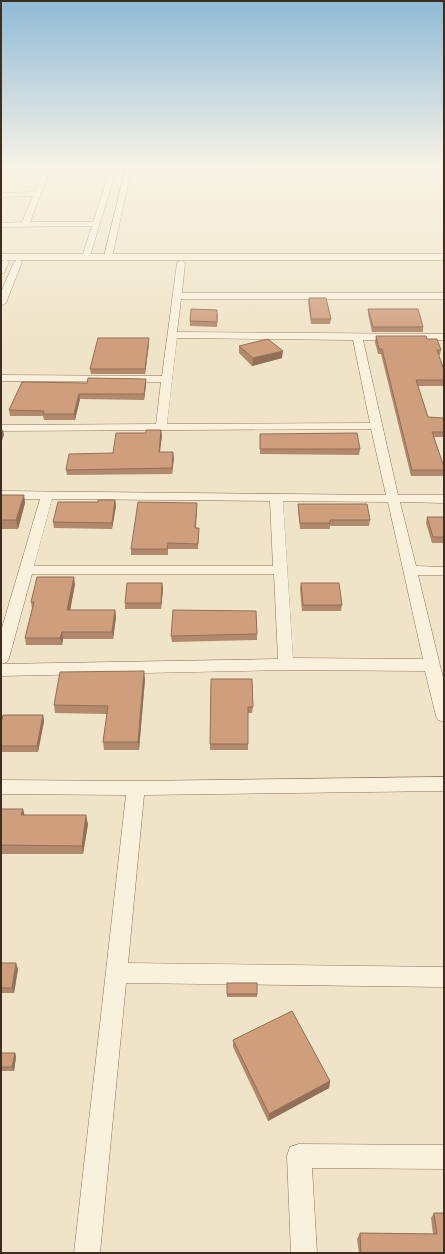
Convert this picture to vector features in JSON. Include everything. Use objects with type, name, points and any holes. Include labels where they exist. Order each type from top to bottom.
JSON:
[{"type":"street","points":[[86,257],[96,226]]},
{"type":"street","points":[[108,257],[115,226]]},
{"type":"street","points":[[2,263],[86,257],[444,256]]},
{"type":"street","points":[[1,303],[18,262]]},
{"type":"street","points":[[2,263],[444,262]]},
{"type":"street","points":[[161,428],[181,263]]},
{"type":"street","points":[[177,296],[444,296]]},
{"type":"street","points":[[172,335],[357,338],[444,337]]},
{"type":"street","points":[[357,338],[376,426],[444,716]]},
{"type":"street","points":[[1,378],[167,379]]},
{"type":"street","points":[[1,428],[376,426]]},
{"type":"street","points":[[1,495],[444,499]]},
{"type":"street","points":[[1,658],[47,496]]},
{"type":"street","points":[[276,498],[286,664]]},
{"type":"street","points":[[26,570],[280,570]]},
{"type":"street","points":[[410,570],[444,571]]},
{"type":"street","points":[[1,670],[286,664],[432,665]]},
{"type":"street","points":[[1,787],[136,788],[444,784]]},
{"type":"street","points":[[87,1253],[136,788]]},
{"type":"street","points":[[116,973],[444,977]]},
{"type":"street","points":[[304,1253],[299,1156],[444,1157]]},
{"type":"building","points":[[309,298],[326,298],[331,319],[311,319]]},
{"type":"building","points":[[191,309],[217,310],[217,322],[190,321]]},
{"type":"building","points":[[368,309],[418,309],[423,327],[373,327]]},
{"type":"building","points":[[376,336],[426,336],[427,339],[437,339],[441,350],[437,350],[444,370],[444,380],[416,380],[428,417],[444,418],[444,432],[432,432],[444,470],[412,470],[382,349],[379,349]]},
{"type":"building","points":[[98,338],[149,338],[145,369],[90,369]]},
{"type":"building","points":[[268,339],[283,351],[253,358],[239,346]]},
{"type":"building","points":[[88,378],[146,379],[144,394],[79,394],[74,414],[43,414],[44,411],[9,410],[22,382],[87,383]]},
{"type":"building","points":[[146,430],[161,430],[159,452],[173,452],[172,468],[66,470],[69,454],[113,453],[116,433],[146,433]]},
{"type":"building","points":[[357,433],[360,449],[260,449],[260,434]]},
{"type":"building","points":[[1,495],[24,495],[16,520],[1,520]]},
{"type":"building","points":[[98,500],[115,500],[112,523],[53,522],[58,502],[98,502]]},
{"type":"building","points":[[138,502],[197,503],[195,528],[199,528],[198,544],[168,543],[167,549],[131,549]]},
{"type":"building","points":[[298,504],[367,504],[370,520],[330,520],[330,523],[300,523]]},
{"type":"building","points":[[427,517],[444,517],[444,537],[433,537]]},
{"type":"building","points":[[37,577],[74,577],[67,610],[115,610],[112,632],[62,632],[60,638],[25,638],[34,602],[31,602]]},
{"type":"building","points":[[127,583],[162,583],[161,603],[125,603]]},
{"type":"building","points":[[301,583],[339,583],[342,605],[303,605]]},
{"type":"building","points":[[173,610],[256,611],[257,634],[171,636]]},
{"type":"building","points":[[144,671],[138,742],[103,742],[108,706],[54,705],[60,672]]},
{"type":"building","points":[[211,679],[252,679],[253,707],[248,707],[248,744],[210,744]]},
{"type":"building","points":[[3,715],[43,715],[37,746],[1,746],[1,724]]},
{"type":"building","points":[[1,809],[23,809],[21,815],[86,815],[82,846],[1,845]]},
{"type":"building","points":[[1,963],[16,963],[12,988],[1,988]]},
{"type":"building","points":[[227,983],[257,983],[257,994],[227,994]]},
{"type":"building","points":[[292,1011],[330,1081],[269,1114],[233,1040]]},
{"type":"building","points":[[1,1053],[15,1053],[12,1067],[1,1067]]},
{"type":"building","points":[[434,1213],[444,1213],[444,1253],[361,1253],[360,1233],[437,1234]]}]
